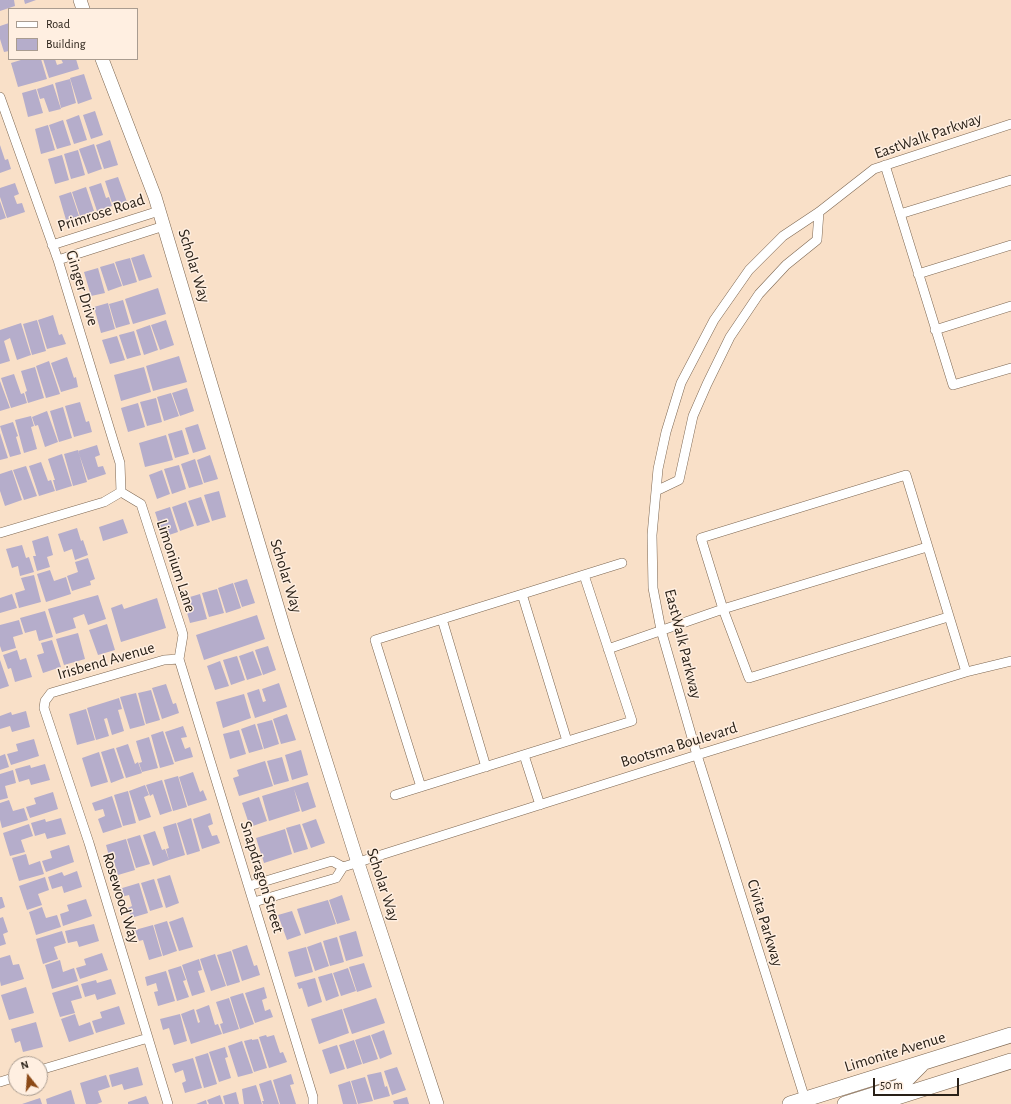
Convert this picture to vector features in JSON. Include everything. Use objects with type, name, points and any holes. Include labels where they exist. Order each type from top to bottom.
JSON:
[{"type":"main road","name":"Limonite Avenue","points":[[790,1104],[1011,1035]]},
{"type":"main road","points":[[875,1104],[1011,1061]]},
{"type":"main road","points":[[845,1104],[899,1087],[923,1062]]},
{"type":"street","name":"Scholar Way","points":[[102,60],[155,197],[285,632],[358,863],[437,1104]]},
{"type":"street","name":"Ginger Drive","points":[[0,97],[58,260],[120,463],[121,492]]},
{"type":"street","name":"EastWalk Parkway","points":[[697,755],[661,630],[653,588],[652,535],[658,469],[666,432],[681,383],[714,320],[750,270],[783,236],[819,212],[874,169],[1011,124]]},
{"type":"street","points":[[885,165],[953,385],[1011,368]]},
{"type":"street","points":[[900,214],[1011,180]]},
{"type":"street","name":"Primrose Road","points":[[52,245],[159,211]]},
{"type":"street","points":[[656,491],[679,480],[693,416],[730,336],[759,294],[786,265],[817,240],[819,212]]},
{"type":"street","name":"Primrose Road","points":[[58,260],[164,226]]},
{"type":"street","points":[[918,274],[1011,245]]},
{"type":"street","points":[[935,330],[1011,306]]},
{"type":"street","points":[[948,617],[749,678],[723,609],[701,538],[906,476],[966,672]]},
{"type":"street","points":[[0,532],[104,502],[121,492]]},
{"type":"street","name":"Limonium Lane","points":[[121,492],[141,504],[183,635],[179,660]]},
{"type":"street","points":[[608,649],[723,609],[927,547]]},
{"type":"street","points":[[421,787],[375,640],[622,563]]},
{"type":"street","points":[[395,795],[632,721],[584,575]]},
{"type":"street","points":[[522,594],[567,742]]},
{"type":"street","points":[[442,619],[486,767]]},
{"type":"street","name":"Irisbend Avenue","points":[[45,701],[51,693],[164,660],[179,660]]},
{"type":"street","name":"Snapdragon Street","points":[[179,660],[313,1097],[313,1104]]},
{"type":"street","name":"Bootsma Boulevard","points":[[343,867],[540,804],[966,672],[1011,661]]},
{"type":"street","name":"Rosewood Way","points":[[45,701],[44,708],[88,838],[168,1104]]},
{"type":"street","points":[[524,755],[540,804]]},
{"type":"street","name":"Civita Parkway","points":[[697,755],[805,1099]]},
{"type":"street","points":[[248,886],[332,861],[343,867],[336,878],[254,902]]},
{"type":"street","points":[[48,1068],[148,1038]]},
{"type":"building","points":[[0,0],[14,0],[15,6],[0,11]]},
{"type":"building","points":[[24,0],[36,0],[25,4]]},
{"type":"building","points":[[8,23],[8,51],[4,52],[0,39],[0,26]]},
{"type":"building","points":[[21,60],[41,60],[47,79],[18,87],[11,63]]},
{"type":"building","points":[[43,60],[55,60],[57,65],[63,63],[62,60],[76,60],[79,69],[49,78]]},
{"type":"building","points":[[84,74],[92,99],[78,104],[70,78]]},
{"type":"building","points":[[70,79],[76,103],[61,108],[55,83]]},
{"type":"building","points":[[53,84],[61,109],[49,112],[44,98],[40,99],[37,89]]},
{"type":"building","points":[[36,89],[43,113],[28,117],[22,93]]},
{"type":"building","points":[[95,111],[103,135],[91,139],[83,115]]},
{"type":"building","points":[[79,115],[87,140],[74,144],[66,120]]},
{"type":"building","points":[[63,120],[71,145],[57,149],[49,125]]},
{"type":"building","points":[[48,125],[55,150],[41,154],[35,129]]},
{"type":"building","points":[[110,140],[118,165],[104,169],[96,145]]},
{"type":"building","points":[[94,144],[102,169],[88,174],[79,149]]},
{"type":"building","points":[[0,145],[5,160],[8,159],[11,169],[0,173]]},
{"type":"building","points":[[78,150],[85,175],[71,179],[64,154]]},
{"type":"building","points":[[62,155],[69,180],[55,184],[48,159]]},
{"type":"building","points":[[118,177],[127,202],[113,206],[105,181]]},
{"type":"building","points":[[15,183],[19,194],[14,196],[17,204],[22,203],[25,212],[7,218],[0,197],[0,188]]},
{"type":"building","points":[[101,183],[106,198],[109,197],[112,206],[97,211],[89,187]]},
{"type":"building","points":[[86,187],[94,211],[80,216],[72,192]]},
{"type":"building","points":[[71,192],[79,216],[66,220],[59,196]]},
{"type":"building","points":[[0,201],[6,218],[0,220]]},
{"type":"building","points":[[144,254],[152,277],[139,281],[131,258]]},
{"type":"building","points":[[130,258],[137,282],[123,286],[115,262]]},
{"type":"building","points":[[114,263],[122,286],[108,291],[100,267]]},
{"type":"building","points":[[98,268],[105,293],[91,296],[84,272]]},
{"type":"building","points":[[158,288],[166,314],[133,324],[125,299]]},
{"type":"building","points":[[123,300],[130,324],[116,328],[109,304]]},
{"type":"building","points":[[108,303],[115,329],[101,333],[94,307]]},
{"type":"building","points":[[53,315],[59,335],[62,334],[66,344],[47,349],[38,320]]},
{"type":"building","points":[[37,320],[46,351],[32,355],[23,324]]},
{"type":"building","points":[[166,320],[174,345],[160,350],[151,325]]},
{"type":"building","points":[[21,323],[31,355],[17,360],[10,338],[4,341],[10,361],[0,364],[0,330]]},
{"type":"building","points":[[150,325],[158,350],[144,355],[136,330]]},
{"type":"building","points":[[134,331],[141,355],[127,359],[119,335]]},
{"type":"building","points":[[117,336],[125,360],[110,364],[102,340]]},
{"type":"building","points":[[179,356],[187,382],[153,391],[146,366]]},
{"type":"building","points":[[67,357],[74,378],[76,377],[78,387],[61,392],[51,363]]},
{"type":"building","points":[[49,361],[60,394],[46,398],[36,366]]},
{"type":"building","points":[[35,367],[44,398],[28,403],[25,392],[27,391],[21,371]]},
{"type":"building","points":[[144,367],[151,392],[121,401],[114,375]]},
{"type":"building","points":[[14,374],[21,394],[24,393],[27,403],[11,408],[1,378]]},
{"type":"building","points":[[0,381],[10,408],[0,411]]},
{"type":"building","points":[[187,388],[194,411],[180,416],[172,393]]},
{"type":"building","points":[[171,393],[179,416],[164,421],[157,397]]},
{"type":"building","points":[[156,398],[162,422],[147,426],[140,402]]},
{"type":"building","points":[[80,402],[86,422],[89,421],[92,432],[74,437],[65,406]]},
{"type":"building","points":[[138,403],[145,427],[128,432],[121,408]]},
{"type":"building","points":[[63,407],[72,438],[59,442],[50,411]]},
{"type":"building","points":[[47,411],[58,442],[45,447],[38,425],[35,426],[32,417]]},
{"type":"building","points":[[31,416],[34,426],[31,427],[37,449],[24,453],[15,420]]},
{"type":"building","points":[[13,422],[18,436],[16,437],[21,454],[10,457],[0,426]]},
{"type":"building","points":[[198,424],[206,449],[193,453],[185,428]]},
{"type":"building","points":[[182,430],[189,454],[175,458],[168,434]]},
{"type":"building","points":[[0,433],[8,458],[0,460]]},
{"type":"building","points":[[166,435],[173,460],[145,467],[139,443]]},
{"type":"building","points":[[97,445],[100,455],[95,457],[98,467],[103,466],[106,474],[88,480],[78,451]]},
{"type":"building","points":[[78,450],[87,482],[73,486],[64,454]]},
{"type":"building","points":[[62,454],[72,486],[56,491],[53,480],[55,480],[48,459]]},
{"type":"building","points":[[210,455],[218,479],[204,483],[197,460]]},
{"type":"building","points":[[195,459],[203,484],[189,488],[181,464]]},
{"type":"building","points":[[41,462],[48,481],[51,480],[55,491],[39,496],[29,466]]},
{"type":"building","points":[[179,465],[186,489],[172,494],[164,469]]},
{"type":"building","points":[[26,466],[37,496],[24,500],[13,470]]},
{"type":"building","points":[[12,470],[22,500],[5,506],[0,491],[0,474]]},
{"type":"building","points":[[162,470],[170,494],[157,499],[149,475]]},
{"type":"building","points":[[219,491],[226,517],[212,521],[204,495]]},
{"type":"building","points":[[201,497],[210,522],[197,526],[188,501]]},
{"type":"building","points":[[186,502],[194,526],[180,531],[172,507]]},
{"type":"building","points":[[170,507],[178,532],[163,537],[155,512]]},
{"type":"building","points":[[123,519],[128,533],[103,541],[99,527]]},
{"type":"building","points":[[77,528],[81,541],[83,540],[88,555],[75,560],[72,549],[64,552],[58,534]]},
{"type":"building","points":[[48,536],[53,555],[47,557],[50,567],[37,571],[33,556],[36,556],[32,541]]},
{"type":"building","points":[[22,545],[26,558],[29,557],[34,572],[20,576],[18,566],[12,568],[6,549]]},
{"type":"building","points":[[88,558],[95,579],[90,581],[91,585],[72,591],[67,576],[78,572],[75,562]]},
{"type":"building","points":[[50,570],[54,581],[66,577],[71,594],[46,602],[37,574]]},
{"type":"building","points":[[34,575],[41,602],[19,608],[15,593],[25,590],[21,578]]},
{"type":"building","points":[[247,579],[255,603],[242,607],[234,583]]},
{"type":"building","points":[[233,583],[241,608],[226,613],[218,588]]},
{"type":"building","points":[[217,589],[224,613],[209,617],[202,593]]},
{"type":"building","points":[[12,594],[17,608],[0,613],[0,598]]},
{"type":"building","points":[[200,594],[207,619],[190,623],[183,599]]},
{"type":"building","points":[[98,595],[106,619],[88,625],[84,614],[73,618],[76,628],[56,634],[48,609]]},
{"type":"building","points":[[157,598],[166,628],[121,642],[111,608],[122,604],[124,609]]},
{"type":"building","points":[[45,611],[53,637],[39,641],[36,630],[25,633],[20,618]]},
{"type":"building","points":[[257,615],[265,639],[204,660],[196,635]]},
{"type":"building","points":[[19,620],[23,634],[13,637],[16,648],[2,652],[0,646],[0,625]]},
{"type":"building","points":[[107,624],[115,650],[98,655],[89,630]]},
{"type":"building","points":[[78,633],[85,659],[64,665],[56,639]]},
{"type":"building","points":[[52,640],[61,667],[43,673],[37,655],[44,653],[41,643]]},
{"type":"building","points":[[268,646],[276,670],[263,675],[255,650]]},
{"type":"building","points":[[17,650],[20,660],[26,658],[32,677],[15,682],[11,668],[8,669],[3,655]]},
{"type":"building","points":[[253,651],[262,675],[247,680],[239,656]]},
{"type":"building","points":[[237,656],[245,680],[231,685],[223,660]]},
{"type":"building","points":[[0,660],[9,686],[0,689]]},
{"type":"building","points":[[220,661],[229,686],[215,690],[207,666]]},
{"type":"building","points":[[279,683],[287,707],[255,718],[247,693],[259,689],[263,702],[266,701],[262,689]]},
{"type":"building","points":[[166,684],[173,704],[176,703],[179,713],[162,719],[152,688]]},
{"type":"building","points":[[151,690],[160,720],[146,724],[138,693]]},
{"type":"building","points":[[136,693],[145,725],[130,729],[120,697]]},
{"type":"building","points":[[244,694],[251,718],[223,728],[216,702]]},
{"type":"building","points":[[119,698],[122,709],[118,710],[124,731],[112,735],[107,718],[104,719],[109,736],[96,740],[87,708]]},
{"type":"building","points":[[86,709],[95,740],[77,745],[69,714]]},
{"type":"building","points":[[26,711],[30,727],[12,732],[10,726],[0,729],[0,716],[11,712],[12,715]]},
{"type":"building","points":[[287,714],[296,740],[281,744],[273,719]]},
{"type":"building","points":[[272,720],[279,744],[264,749],[257,724]]},
{"type":"building","points":[[255,724],[263,749],[249,753],[241,729]]},
{"type":"building","points":[[183,726],[187,737],[181,738],[185,749],[190,747],[193,757],[175,762],[165,732]]},
{"type":"building","points":[[239,730],[246,754],[230,759],[223,734]]},
{"type":"building","points":[[163,731],[174,764],[160,768],[151,735]]},
{"type":"building","points":[[149,737],[158,768],[142,772],[139,763],[142,762],[136,741]]},
{"type":"building","points":[[34,739],[39,756],[11,765],[7,754],[18,751],[16,744]]},
{"type":"building","points":[[128,744],[135,764],[138,762],[142,773],[126,778],[116,748]]},
{"type":"building","points":[[114,748],[124,778],[111,783],[101,752]]},
{"type":"building","points":[[301,750],[308,775],[292,780],[285,755]]},
{"type":"building","points":[[99,752],[108,782],[91,787],[82,758]]},
{"type":"building","points":[[5,754],[9,767],[0,770],[0,756]]},
{"type":"building","points":[[282,757],[289,781],[274,785],[267,761]]},
{"type":"building","points":[[265,761],[273,786],[239,796],[233,778],[239,776],[237,770]]},
{"type":"building","points":[[45,764],[50,780],[31,785],[29,779],[19,782],[15,769],[30,765],[31,768]]},
{"type":"building","points":[[13,770],[16,783],[5,786],[8,798],[0,800],[0,774]]},
{"type":"building","points":[[193,772],[200,792],[203,790],[207,800],[188,806],[179,777]]},
{"type":"building","points":[[178,776],[187,807],[173,811],[164,780]]},
{"type":"building","points":[[162,780],[172,811],[160,815],[153,794],[150,796],[146,785]]},
{"type":"building","points":[[308,782],[316,807],[302,812],[294,789],[300,811],[269,821],[262,796]]},
{"type":"building","points":[[145,785],[149,795],[144,797],[151,817],[139,821],[129,791]]},
{"type":"building","points":[[128,791],[136,823],[123,826],[114,795]]},
{"type":"building","points":[[53,792],[58,809],[30,818],[26,807],[36,804],[34,798]]},
{"type":"building","points":[[112,796],[122,827],[103,833],[98,819],[105,816],[103,809],[95,811],[92,803]]},
{"type":"building","points":[[259,797],[267,821],[250,827],[242,803]]},
{"type":"building","points":[[9,800],[13,811],[24,808],[28,820],[2,828],[0,820],[0,803]]},
{"type":"building","points":[[210,813],[213,824],[208,826],[212,836],[217,835],[220,843],[202,849],[193,819]]},
{"type":"building","points":[[61,818],[66,834],[47,839],[45,833],[35,836],[31,823],[45,819],[46,822]]},
{"type":"building","points":[[191,818],[200,851],[187,855],[177,823]]},
{"type":"building","points":[[316,819],[325,843],[311,848],[302,824]]},
{"type":"building","points":[[176,823],[185,855],[169,860],[166,849],[169,848],[163,827]]},
{"type":"building","points":[[29,824],[33,836],[21,840],[25,852],[10,856],[3,833]]},
{"type":"building","points":[[300,824],[308,849],[294,853],[286,828]]},
{"type":"building","points":[[285,829],[292,854],[264,863],[256,838]]},
{"type":"building","points":[[155,831],[162,850],[165,849],[169,860],[153,866],[143,835]]},
{"type":"building","points":[[140,835],[150,864],[136,868],[127,839]]},
{"type":"building","points":[[126,839],[135,870],[118,875],[112,855],[109,856],[106,845]]},
{"type":"building","points":[[69,845],[74,862],[46,872],[42,861],[52,858],[50,851]]},
{"type":"building","points":[[26,854],[29,865],[40,861],[44,874],[19,881],[12,858]]},
{"type":"building","points":[[77,871],[82,887],[64,893],[62,886],[52,889],[48,877],[62,872],[64,876]]},
{"type":"building","points":[[170,875],[179,903],[166,908],[157,879]]},
{"type":"building","points":[[45,877],[49,890],[38,894],[42,905],[27,910],[19,886]]},
{"type":"building","points":[[154,879],[163,907],[150,911],[141,883]]},
{"type":"building","points":[[139,883],[148,913],[131,918],[128,908],[132,906],[129,895],[121,897],[119,889]]},
{"type":"building","points":[[342,895],[350,920],[337,924],[329,900]]},
{"type":"building","points":[[0,897],[2,897],[5,907],[0,909]]},
{"type":"building","points":[[86,899],[92,916],[63,926],[60,914],[69,911],[67,905]]},
{"type":"building","points":[[328,900],[336,924],[305,934],[297,909]]},
{"type":"building","points":[[42,907],[46,918],[57,915],[61,927],[36,935],[29,912]]},
{"type":"building","points":[[292,911],[301,935],[287,940],[278,915]]},
{"type":"building","points":[[3,917],[8,932],[3,934],[6,944],[0,946],[0,918]]},
{"type":"building","points":[[183,917],[193,947],[179,951],[169,922]]},
{"type":"building","points":[[167,921],[177,951],[163,956],[154,925]]},
{"type":"building","points":[[94,924],[99,941],[79,947],[77,941],[68,943],[65,931]]},
{"type":"building","points":[[153,925],[162,956],[149,960],[143,940],[139,941],[135,930]]},
{"type":"building","points":[[62,931],[66,943],[54,947],[58,959],[43,964],[36,939]]},
{"type":"building","points":[[356,931],[363,956],[346,961],[339,936]]},
{"type":"building","points":[[337,937],[344,962],[330,966],[323,941]]},
{"type":"building","points":[[321,942],[329,966],[315,971],[307,947]]},
{"type":"building","points":[[247,945],[254,966],[257,965],[260,975],[242,981],[232,950]]},
{"type":"building","points":[[306,947],[313,972],[295,977],[288,952]]},
{"type":"building","points":[[231,951],[240,982],[227,986],[217,955]]},
{"type":"building","points":[[102,953],[108,970],[80,979],[76,968],[86,965],[84,959]]},
{"type":"building","points":[[215,954],[226,986],[211,991],[200,959]]},
{"type":"building","points":[[10,955],[13,965],[19,964],[24,979],[1,986],[0,958]]},
{"type":"building","points":[[199,959],[202,970],[198,971],[205,992],[192,996],[182,965]]},
{"type":"building","points":[[60,960],[63,972],[74,968],[78,981],[52,989],[45,965]]},
{"type":"building","points":[[364,963],[372,987],[357,992],[349,967]]},
{"type":"building","points":[[181,966],[186,980],[183,981],[189,997],[177,1001],[168,970]]},
{"type":"building","points":[[348,968],[356,991],[341,996],[333,973]]},
{"type":"building","points":[[166,971],[175,1001],[158,1006],[154,992],[158,991],[156,983],[147,986],[145,977]]},
{"type":"building","points":[[332,973],[339,996],[326,1001],[318,977]]},
{"type":"building","points":[[315,978],[322,1002],[308,1007],[302,988],[299,989],[297,983]]},
{"type":"building","points":[[111,979],[116,994],[97,1000],[95,994],[85,997],[81,984],[96,980],[97,983]]},
{"type":"building","points":[[78,985],[82,998],[71,1001],[75,1013],[60,1017],[52,993]]},
{"type":"building","points":[[26,987],[34,1013],[9,1020],[1,995]]},
{"type":"building","points":[[264,987],[267,998],[262,1000],[265,1011],[270,1009],[273,1017],[255,1023],[245,993]]},
{"type":"building","points":[[243,993],[254,1024],[240,1029],[230,997]]},
{"type":"building","points":[[229,998],[239,1029],[223,1034],[220,1024],[223,1023],[216,1002]]},
{"type":"building","points":[[376,998],[385,1023],[352,1034],[343,1009]]},
{"type":"building","points":[[209,1005],[215,1025],[218,1024],[222,1034],[191,1044],[181,1014],[194,1009],[198,1023],[200,1022],[196,1010]]},
{"type":"building","points":[[119,1006],[125,1024],[96,1033],[92,1021],[102,1018],[100,1012]]},
{"type":"building","points":[[342,1009],[349,1033],[319,1044],[311,1019]]},
{"type":"building","points":[[75,1014],[79,1026],[90,1022],[94,1034],[69,1042],[61,1019]]},
{"type":"building","points":[[180,1014],[187,1041],[174,1045],[169,1028],[163,1030],[160,1019]]},
{"type":"building","points":[[36,1022],[43,1047],[23,1052],[20,1041],[15,1043],[11,1029]]},
{"type":"building","points":[[384,1030],[392,1054],[380,1059],[371,1035]]},
{"type":"building","points":[[266,1035],[267,1037],[274,1035],[280,1053],[283,1052],[287,1062],[269,1068],[259,1037]]},
{"type":"building","points":[[370,1035],[378,1059],[363,1064],[355,1040]]},
{"type":"building","points":[[258,1039],[267,1068],[254,1072],[244,1041]]},
{"type":"building","points":[[354,1040],[362,1064],[347,1069],[339,1045]]},
{"type":"building","points":[[242,1041],[253,1073],[238,1077],[228,1046]]},
{"type":"building","points":[[337,1045],[345,1069],[330,1074],[322,1050]]},
{"type":"building","points":[[225,1047],[228,1057],[225,1058],[231,1078],[219,1082],[209,1052]]},
{"type":"building","points":[[208,1053],[217,1084],[204,1088],[195,1057]]},
{"type":"building","points":[[193,1058],[202,1088],[185,1093],[182,1083],[186,1081],[183,1070],[175,1073],[172,1064]]},
{"type":"building","points":[[138,1067],[143,1085],[124,1090],[122,1084],[112,1087],[109,1075]]},
{"type":"building","points":[[397,1067],[406,1090],[392,1095],[384,1071]]},
{"type":"building","points":[[381,1072],[385,1087],[387,1086],[390,1096],[374,1100],[367,1075]]},
{"type":"building","points":[[291,1074],[294,1084],[290,1085],[296,1104],[280,1104],[273,1080]]},
{"type":"building","points":[[106,1075],[110,1087],[98,1091],[102,1102],[97,1104],[86,1104],[80,1083]]},
{"type":"building","points":[[365,1077],[373,1101],[358,1104],[351,1081]]},
{"type":"building","points":[[271,1080],[279,1104],[263,1104],[262,1101],[264,1101],[259,1084]]},
{"type":"building","points":[[350,1081],[357,1104],[343,1104],[338,1085]]},
{"type":"building","points":[[256,1085],[262,1104],[244,1104],[242,1089]]},
{"type":"building","points":[[71,1090],[75,1104],[47,1104],[46,1099]]},
{"type":"building","points":[[236,1092],[239,1104],[225,1104],[223,1096]]},
{"type":"building","points":[[220,1095],[223,1104],[209,1104],[207,1100]]},
{"type":"building","points":[[146,1096],[149,1104],[128,1104],[128,1102]]},
{"type":"building","points":[[407,1097],[409,1104],[394,1104],[393,1101]]},
{"type":"building","points":[[40,1098],[42,1104],[22,1104]]},
{"type":"building","points":[[206,1100],[207,1104],[196,1104]]}]
